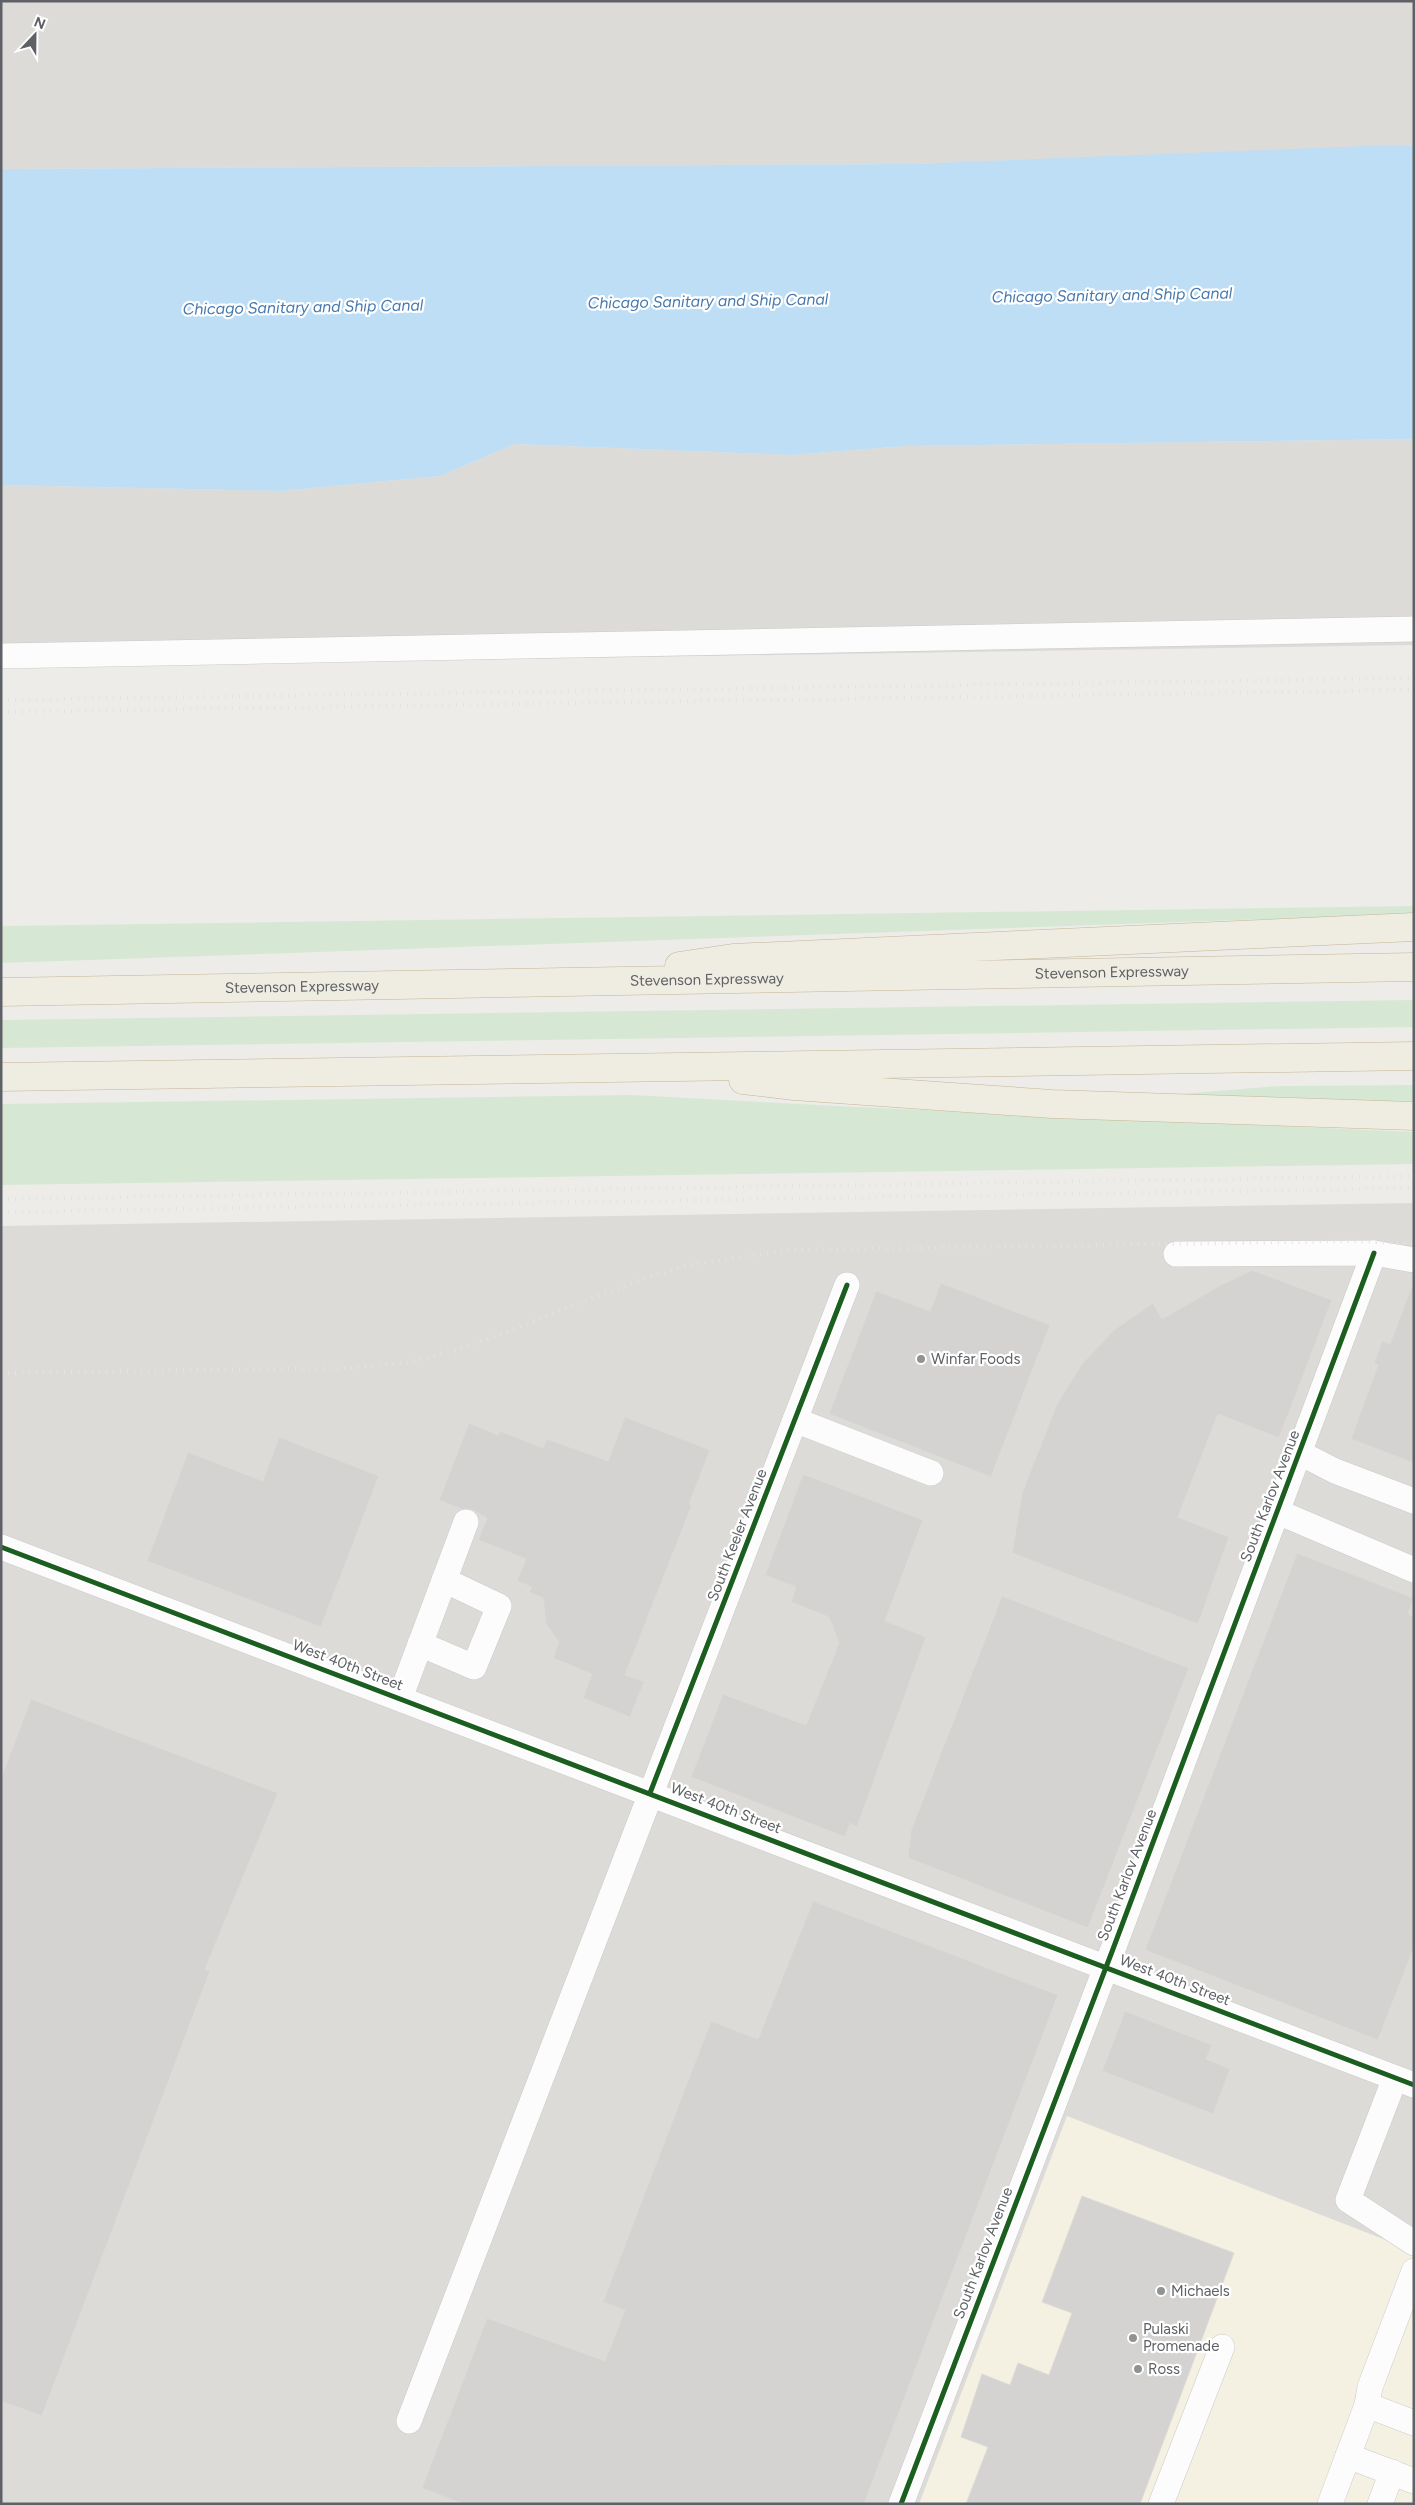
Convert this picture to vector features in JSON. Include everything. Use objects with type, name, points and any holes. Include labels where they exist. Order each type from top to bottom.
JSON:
[{"type":"highway","points":[[571,982],[733,958],[1414,927]]},
{"type":"highway","name":"Stevenson Expressway","points":[[1,992],[1414,968]]},
{"type":"highway","points":[[1,1077],[1414,1056]]},
{"type":"highway","points":[[632,1067],[794,1086],[1052,1104],[1414,1116]]},
{"type":"street","points":[[1,656],[1414,629]]},
{"type":"street","points":[[1176,1254],[1374,1253],[1414,1260]]},
{"type":"street","name":"South Karlov Avenue","points":[[901,2504],[1106,1967],[1374,1253]]},
{"type":"street","name":"South Keeler Avenue","points":[[409,2421],[847,1285]]},
{"type":"street","points":[[795,1420],[931,1473]]},
{"type":"street","points":[[1300,1453],[1335,1471],[1414,1501]]},
{"type":"street","points":[[1278,1512],[1414,1570]]},
{"type":"street","points":[[400,1698],[466,1522]]},
{"type":"street","name":"West 40th Street","points":[[1,1546],[1404,2081]]},
{"type":"street","points":[[420,1644],[474,1667],[499,1606],[444,1580]]},
{"type":"street","points":[[1404,2081],[1348,2200],[1414,2243]]},
{"type":"street","points":[[1330,2504],[1367,2405],[1370,2387],[1414,2271]]},
{"type":"street","points":[[1161,2504],[1222,2347]]},
{"type":"street","points":[[1367,2405],[1414,2423]]},
{"type":"street","points":[[1348,2456],[1403,2477],[1380,2504]]},
{"type":"shaded area","points":[[1,1],[1414,1],[1414,146],[911,164],[1,169]]},
{"type":"shaded area","points":[[1414,439],[1414,645],[1,667],[1,485],[280,491],[440,476],[515,444],[791,455],[906,446]]},
{"type":"shaded area","points":[[1414,1203],[1414,2251],[1067,2116],[919,2504],[1,2504],[1,1226]]},
{"type":"shaded area","name":"Pulaski Promenade","points":[[1067,2116],[1414,2251],[1414,2504],[919,2504]]},
{"type":"green space","points":[[1414,906],[1414,917],[1267,919],[1,963],[1,926]]},
{"type":"green space","points":[[1414,1000],[1414,1027],[1,1048],[1,1020]]},
{"type":"green space","points":[[1414,1085],[1414,1101],[1265,1101],[1168,1095],[1279,1086]]},
{"type":"green space","points":[[630,1095],[1414,1132],[1414,1164],[1,1185],[1,1104]]},
{"type":"water","name":"Chicago Sanitary and Ship Canal","points":[[1365,146],[1414,146],[1414,439],[906,446],[791,455],[515,444],[440,476],[280,491],[1,485],[1,169],[911,164]]},
{"type":"building","points":[[1252,1270],[1332,1300],[1279,1438],[1218,1414],[1178,1517],[1229,1537],[1198,1624],[1012,1553],[1022,1493],[1057,1404],[1082,1364],[1114,1330],[1153,1303],[1162,1319],[1221,1285]]},
{"type":"building","points":[[941,1283],[1050,1325],[991,1477],[829,1414],[876,1291],[930,1311]]},
{"type":"building","points":[[1412,1286],[1414,1286],[1414,1463],[1351,1439],[1378,1365],[1374,1363],[1382,1341],[1390,1344]]},
{"type":"building","points":[[625,1417],[710,1450],[689,1504],[692,1505],[625,1675],[644,1682],[630,1717],[583,1698],[592,1674],[553,1658],[559,1642],[546,1624],[543,1598],[529,1592],[532,1587],[517,1581],[526,1559],[478,1540],[487,1518],[471,1509],[462,1509],[439,1500],[469,1423],[498,1435],[500,1431],[543,1448],[547,1439],[608,1461]]},
{"type":"building","points":[[279,1437],[379,1476],[321,1627],[147,1561],[188,1452],[263,1481]]},
{"type":"building","points":[[803,1474],[923,1520],[885,1621],[926,1637],[857,1827],[850,1823],[845,1837],[691,1777],[723,1694],[806,1725],[839,1643],[829,1617],[791,1602],[796,1587],[765,1575]]},
{"type":"building","points":[[1297,1553],[1414,1598],[1408,1614],[1414,1617],[1414,1947],[1378,2040],[1145,1950]]},
{"type":"building","points":[[1002,1596],[1189,1668],[1088,1928],[908,1858],[911,1830]]},
{"type":"building","points":[[31,1699],[278,1793],[205,1969],[210,1971],[42,2416],[1,2401],[1,1778]]},
{"type":"building","points":[[813,1901],[1058,1995],[864,2504],[463,2504],[422,2488],[487,2318],[605,2361],[625,2310],[603,2302],[711,2021],[758,2039]]},
{"type":"building","points":[[1125,2011],[1212,2045],[1206,2059],[1230,2069],[1213,2114],[1102,2071]]},
{"type":"building","name":"Pulaski Promenade","points":[[1082,2196],[1234,2253],[1140,2504],[966,2504],[988,2447],[961,2437],[982,2374],[1010,2385],[1018,2363],[1049,2375],[1072,2313],[1042,2302]]},
{"type":"railway","points":[[1,700],[1414,678]]},
{"type":"railway","points":[[1,712],[1414,690]]},
{"type":"railway","points":[[1,1199],[1414,1176]]},
{"type":"railway","points":[[1,1212],[1414,1188]]},
{"type":"railway","points":[[1,1373],[348,1368],[406,1363],[464,1348],[643,1279],[689,1265],[788,1250],[1354,1241],[1414,1244]]},
{"type":"cycle path","points":[[901,2504],[1113,1949],[1374,1253]]},
{"type":"cycle path","points":[[650,1793],[847,1285]]},
{"type":"cycle path","points":[[1,1547],[1414,2085]]},
{"type":"place","name":"Winfar Foods","points":[[921,1359]]},
{"type":"place","name":"Michaels","points":[[1161,2291]]},
{"type":"place","name":"Pulaski Promenade","points":[[1133,2338]]},
{"type":"place","name":"Ross","points":[[1138,2369]]}]
